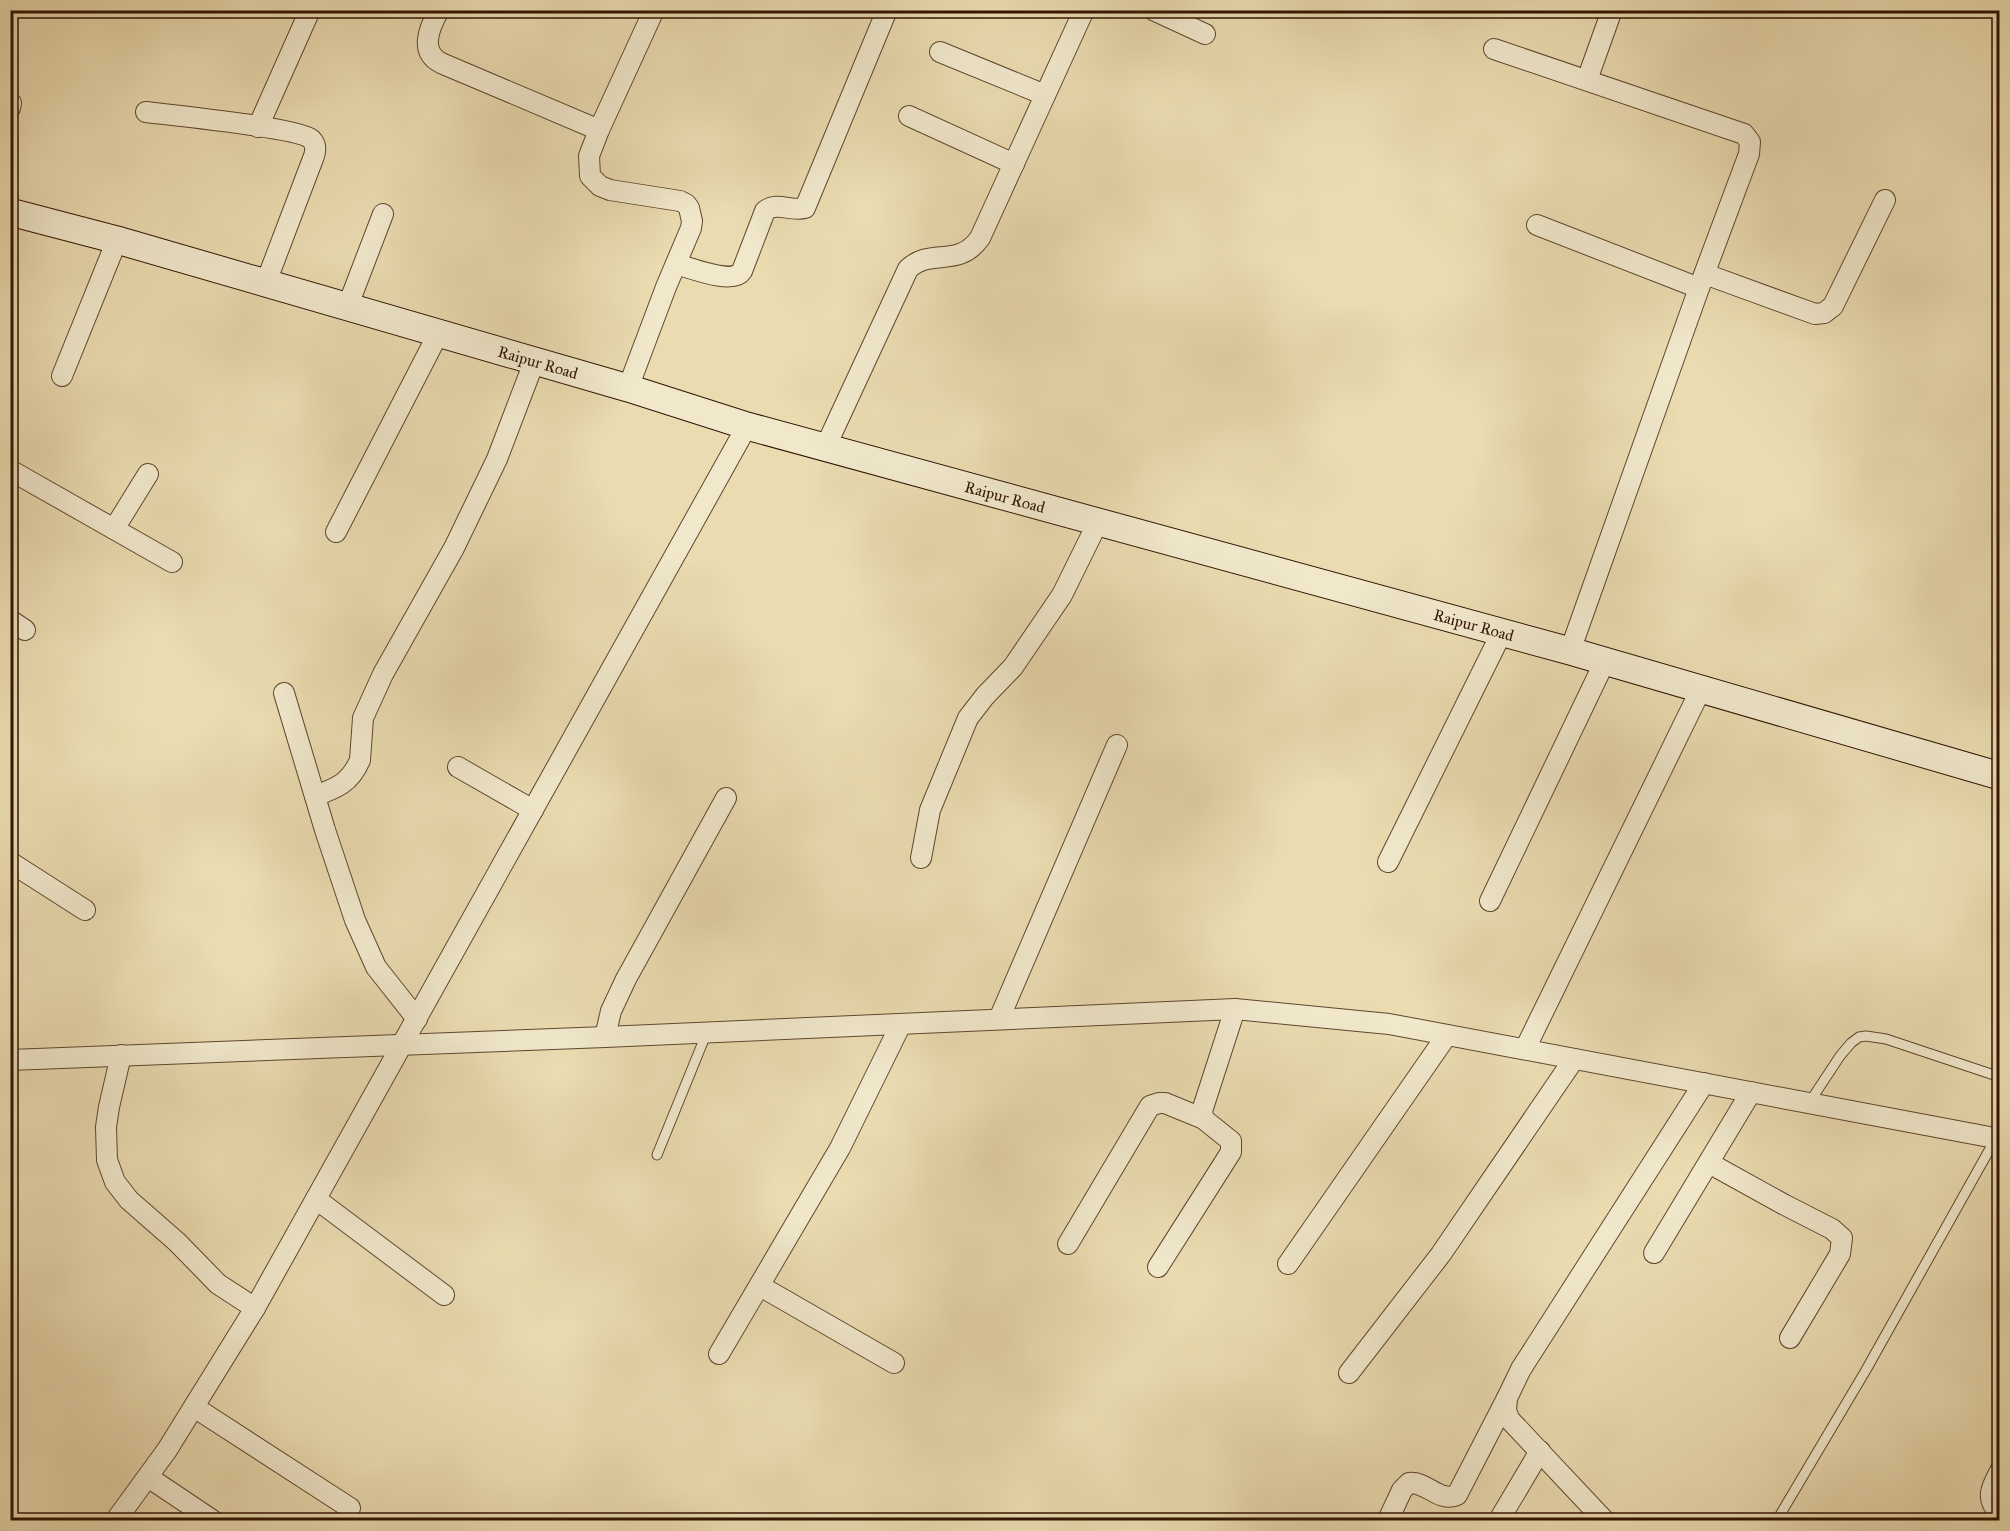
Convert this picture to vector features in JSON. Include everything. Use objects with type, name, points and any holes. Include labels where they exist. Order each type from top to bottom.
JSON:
[{"type":"main road","name":"Raipur Road","points":[[10,212],[117,240],[265,285],[628,388],[747,426],[1502,632],[2000,776]]},
{"type":"street","points":[[258,127],[310,10]]},
{"type":"street","points":[[439,10],[429,36],[428,50],[431,56],[441,63],[599,130]]},
{"type":"street","points":[[628,388],[692,221],[689,208],[680,201],[610,190],[593,181],[588,170],[589,156],[599,130],[654,10]]},
{"type":"street","points":[[676,264],[726,278],[736,277],[742,271],[765,212],[773,206],[805,208],[887,10]]},
{"type":"street","points":[[825,448],[903,276],[920,261],[969,252],[980,238],[1084,10]]},
{"type":"street","points":[[1153,10],[1205,34]]},
{"type":"street","points":[[1587,80],[1612,10]]},
{"type":"street","points":[[1494,48],[1748,137],[1750,142],[1749,154],[1570,651]]},
{"type":"street","points":[[940,52],[1045,95]]},
{"type":"street","points":[[146,112],[258,127],[310,138],[315,147],[314,156],[265,285]]},
{"type":"street","points":[[909,116],[1014,164]]},
{"type":"street","points":[[1537,225],[1702,281],[1820,315],[1833,306],[1885,200]]},
{"type":"street","points":[[347,308],[383,214]]},
{"type":"street","points":[[62,376],[117,240]]},
{"type":"street","points":[[336,532],[438,334]]},
{"type":"street","points":[[315,796],[343,784],[358,765],[363,718],[383,674],[454,548],[497,459],[534,362]]},
{"type":"street","points":[[116,1521],[168,1450],[255,1308],[747,426]]},
{"type":"street","points":[[10,470],[172,562]]},
{"type":"street","points":[[114,529],[148,474]]},
{"type":"street","points":[[921,858],[930,810],[968,718],[980,701],[1013,667],[1062,595],[1098,522]]},
{"type":"street","points":[[1388,862],[1502,632]]},
{"type":"street","points":[[1490,902],[1605,661]]},
{"type":"street","points":[[1524,1049],[1701,689]]},
{"type":"street","points":[[284,693],[351,909],[367,950],[383,976],[417,1019]]},
{"type":"street","points":[[999,1019],[1117,745]]},
{"type":"street","points":[[458,767],[533,810]]},
{"type":"street","points":[[605,1037],[611,1011],[626,979],[726,798]]},
{"type":"street","points":[[10,862],[85,910]]},
{"type":"street","points":[[1204,1119],[1203,1102],[1235,1009]]},
{"type":"street","points":[[10,1060],[1235,1009],[1389,1024],[1998,1138]]},
{"type":"street","points":[[719,1354],[840,1148],[901,1024]]},
{"type":"street","points":[[1288,1264],[1446,1035]]},
{"type":"street","points":[[121,1055],[106,1127],[107,1160],[115,1182],[129,1200],[183,1248],[218,1284],[255,1308]]},
{"type":"street","points":[[1349,1373],[1441,1254],[1574,1059]]},
{"type":"street","points":[[1388,1521],[1402,1490],[1409,1483],[1418,1483],[1444,1496],[1457,1495],[1521,1369],[1704,1083]]},
{"type":"street","points":[[1654,1253],[1751,1092]]},
{"type":"street","points":[[1068,1244],[1150,1106],[1165,1103],[1204,1119],[1231,1141],[1230,1152],[1158,1267]]},
{"type":"street","points":[[1709,1162],[1832,1229],[1842,1238],[1840,1254],[1790,1338]]},
{"type":"street","points":[[316,1199],[444,1295]]},
{"type":"street","points":[[760,1286],[894,1363]]},
{"type":"street","points":[[1507,1398],[1506,1410],[1509,1419],[1604,1521]]},
{"type":"street","points":[[194,1407],[350,1508]]},
{"type":"street","points":[[1499,1521],[1540,1451]]},
{"type":"street","points":[[2000,1471],[1991,1488],[1990,1496],[1991,1503],[2000,1513]]},
{"type":"street","points":[[148,1477],[212,1521]]},
{"type":"lane","points":[[657,1155],[707,1032]]},
{"type":"lane","points":[[1809,1103],[1851,1043],[1859,1037],[1866,1036],[1886,1039],[2000,1077]]},
{"type":"lane","points":[[1777,1521],[1998,1138]]}]
